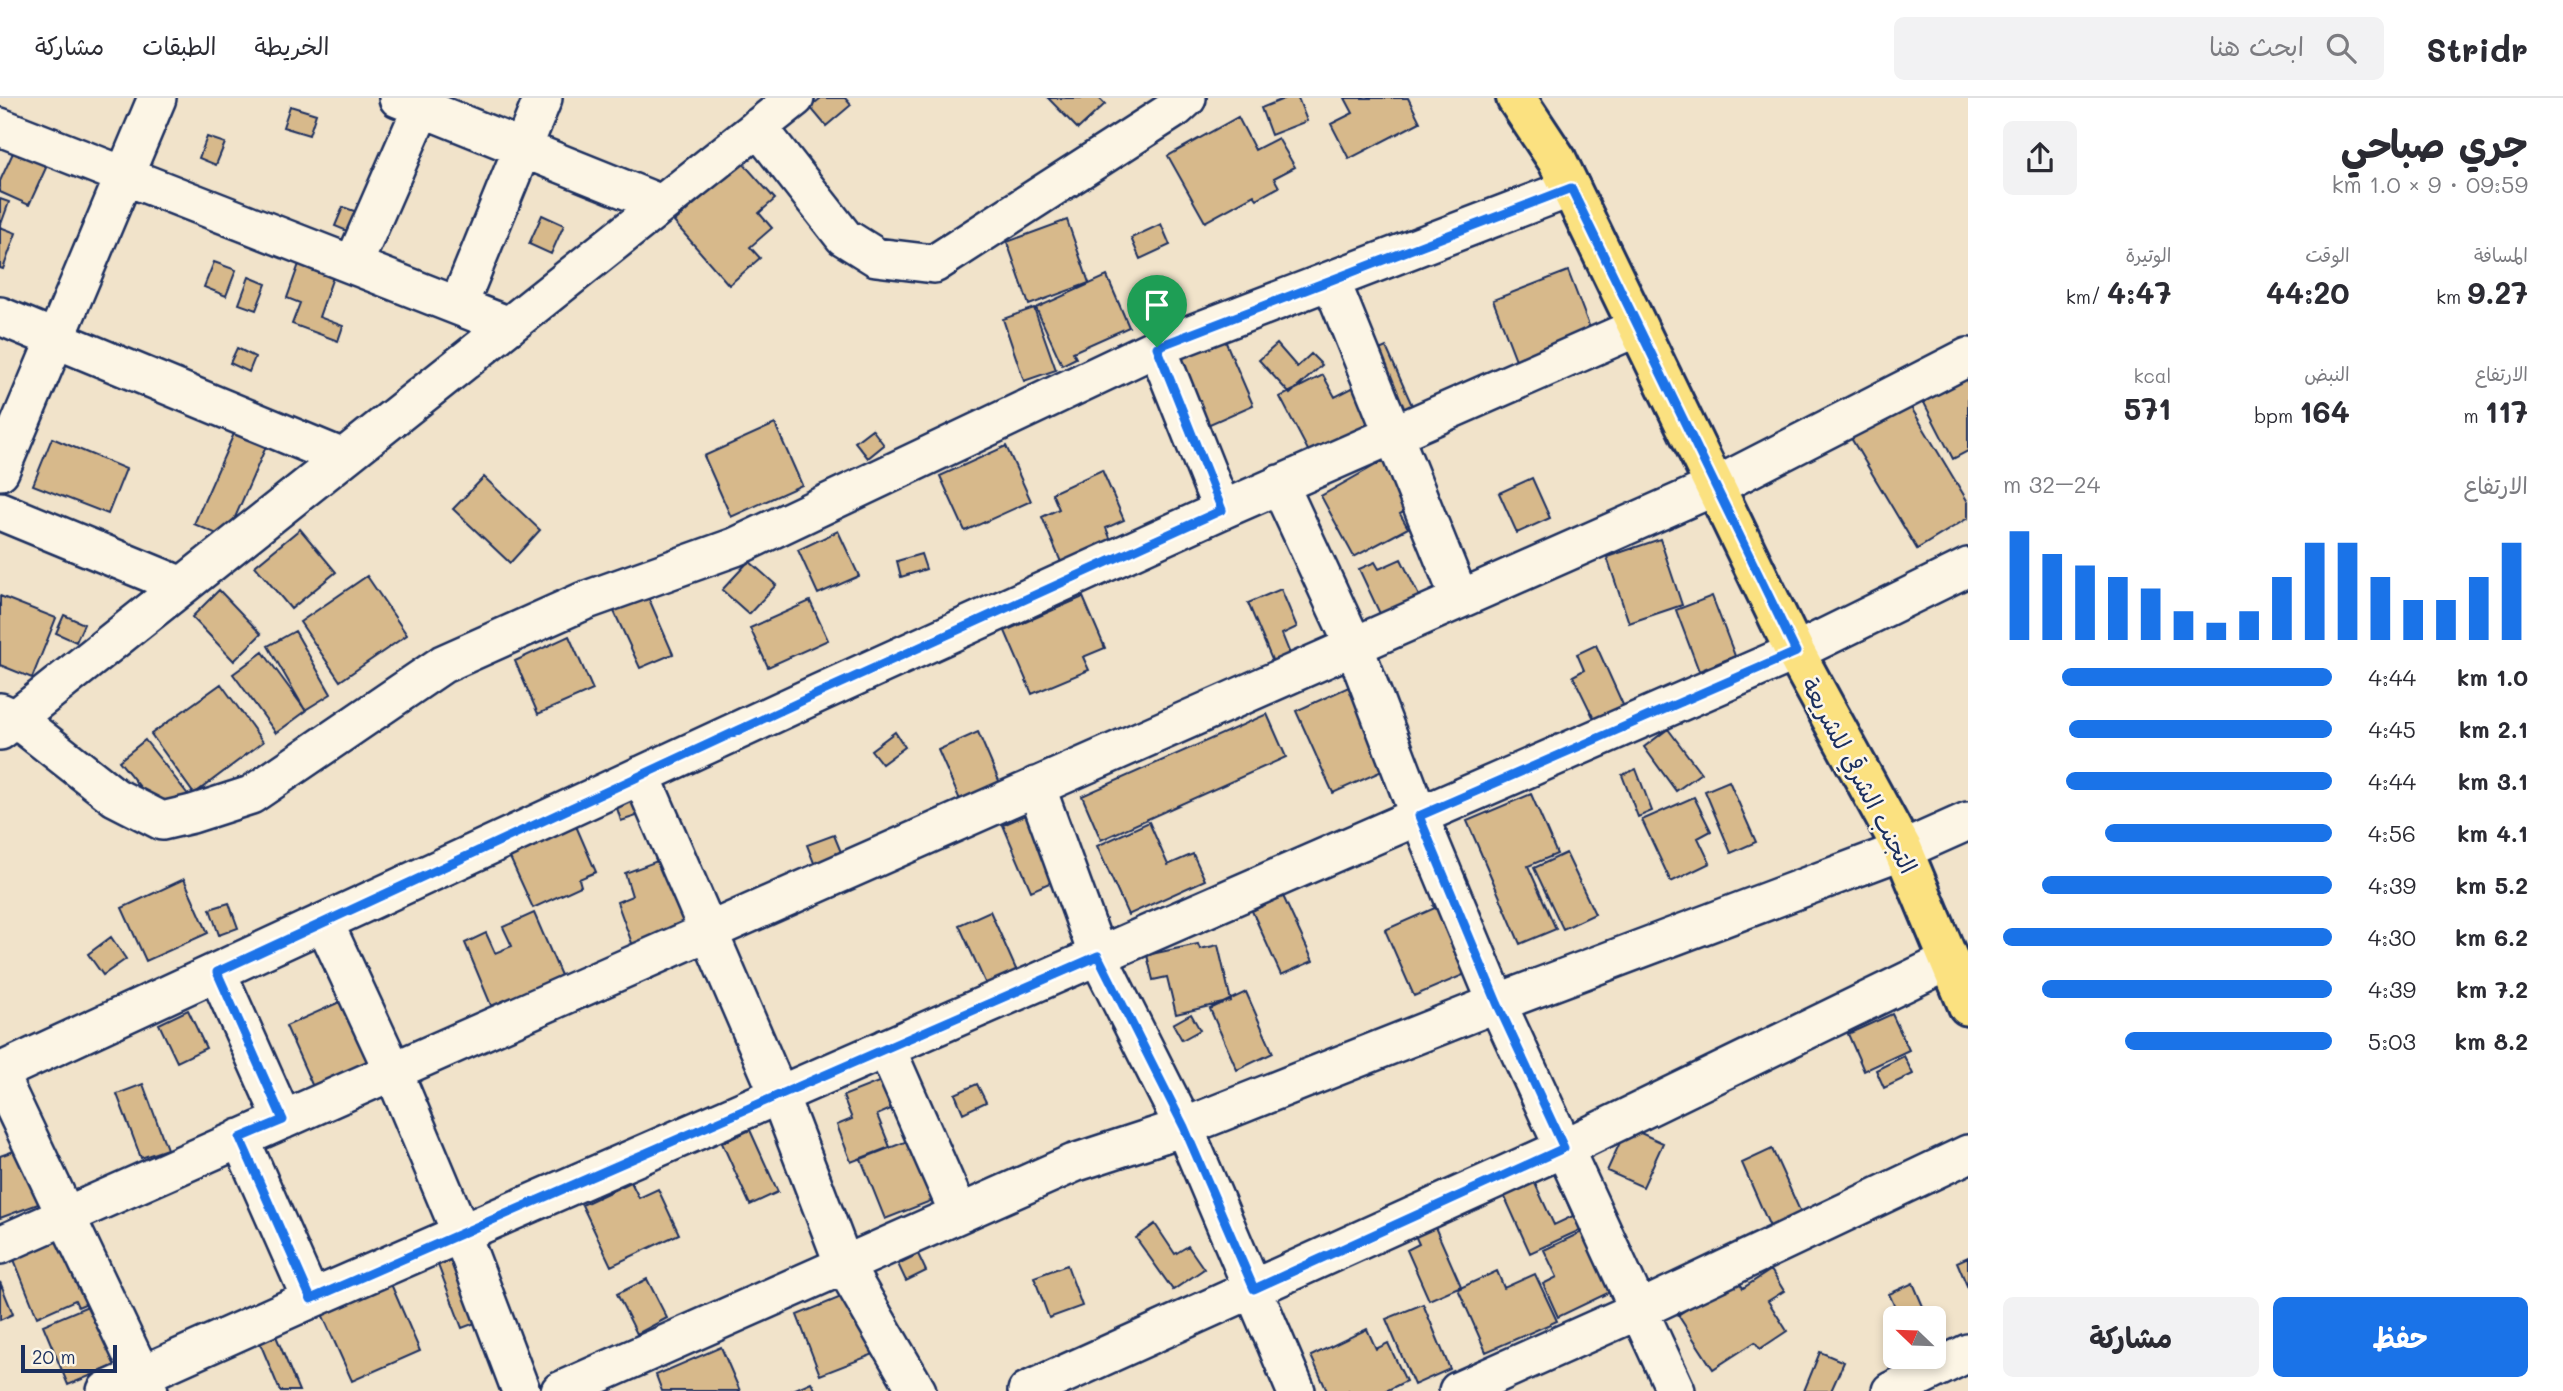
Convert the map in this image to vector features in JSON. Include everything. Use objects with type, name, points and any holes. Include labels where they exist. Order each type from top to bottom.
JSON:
[{"type":"main road","name":"التجنب الشرقي للشريعة","points":[[1516,98],[1557,160],[1796,652],[1903,850],[1968,1006]]},
{"type":"street","points":[[0,471],[157,98]]},
{"type":"street","points":[[458,306],[543,98]]},
{"type":"street","points":[[795,98],[183,586],[5,721],[116,797],[162,821],[251,795],[443,664],[584,601],[735,547],[1157,347],[1571,188]]},
{"type":"street","points":[[758,127],[844,237],[876,257],[934,264],[1177,108],[1187,98]]},
{"type":"street","points":[[353,265],[416,101],[522,148],[661,204]]},
{"type":"street","points":[[0,127],[509,326]]},
{"type":"street","points":[[1331,281],[1460,599]]},
{"type":"street","points":[[0,316],[343,458]]},
{"type":"street","points":[[146,1383],[0,1074],[641,775],[1279,484],[1639,327]]},
{"type":"street","points":[[1157,347],[1222,510]]},
{"type":"street","points":[[0,1245],[1716,486],[1968,357]]},
{"type":"street","points":[[1279,484],[1354,646],[1419,816],[1497,1003],[1676,1391]]},
{"type":"street","points":[[0,511],[183,586]]},
{"type":"street","points":[[106,1391],[146,1383],[311,1299],[1796,652],[1968,567]]},
{"type":"street","points":[[641,775],[779,1095],[844,1265],[916,1391]]},
{"type":"street","points":[[1036,786],[1098,956],[1184,1127],[1296,1391]]},
{"type":"street","points":[[561,1391],[1074,1163],[1184,1127],[1497,1003],[1903,850],[1968,821]]},
{"type":"street","points":[[324,922],[393,1071],[461,1233],[521,1391]]},
{"type":"street","points":[[1027,1391],[1564,1148],[1949,961]]},
{"type":"street","points":[[217,972],[283,1120]]},
{"type":"street","points":[[886,1048],[959,1214]]},
{"type":"street","points":[[240,1138],[311,1299]]},
{"type":"street","points":[[1458,1391],[1639,1310],[1968,1154]]},
{"type":"street","points":[[1891,1391],[1968,1353]]},
{"type":"building","points":[[821,98],[845,98],[851,105],[826,126],[810,107]]},
{"type":"building","points":[[1048,98],[1099,98],[1105,104],[1078,129]]},
{"type":"building","points":[[1286,98],[1298,98],[1307,121],[1271,135],[1261,108]]},
{"type":"building","points":[[1345,98],[1408,98],[1420,122],[1349,159],[1331,124],[1353,113]]},
{"type":"building","points":[[290,106],[316,114],[309,135],[283,127]]},
{"type":"building","points":[[1238,117],[1255,150],[1278,138],[1295,167],[1274,178],[1279,187],[1257,199],[1254,195],[1205,222],[1168,156]]},
{"type":"building","points":[[207,137],[225,143],[216,165],[199,158]]},
{"type":"building","points":[[17,144],[50,159],[29,205],[0,192],[0,181]]},
{"type":"building","points":[[742,162],[775,199],[759,213],[772,228],[750,247],[760,258],[729,285],[674,222]]},
{"type":"building","points":[[0,199],[9,202],[0,227]]},
{"type":"building","points":[[343,207],[360,213],[352,233],[335,226]]},
{"type":"building","points":[[542,215],[564,225],[551,254],[529,244]]},
{"type":"building","points":[[1067,220],[1089,283],[1029,305],[1007,242]]},
{"type":"building","points":[[1161,224],[1170,245],[1140,259],[1131,238]]},
{"type":"building","points":[[0,227],[16,233],[3,269],[0,268]]},
{"type":"building","points":[[214,262],[236,270],[226,296],[204,287]]},
{"type":"building","points":[[299,264],[333,277],[319,317],[343,326],[338,341],[292,324],[300,303],[287,298]]},
{"type":"building","points":[[1568,271],[1593,336],[1518,365],[1493,300]]},
{"type":"building","points":[[1107,276],[1129,327],[1073,352],[1076,358],[1062,365],[1036,308]]},
{"type":"building","points":[[249,277],[266,284],[256,310],[239,304]]},
{"type":"building","points":[[1034,308],[1056,370],[1024,381],[1003,319]]},
{"type":"building","points":[[1224,338],[1253,405],[1178,438],[1148,372]]},
{"type":"building","points":[[1277,344],[1297,367],[1311,354],[1322,365],[1290,394],[1259,360]]},
{"type":"building","points":[[1386,347],[1415,412],[1385,426],[1355,361]]},
{"type":"building","points":[[237,348],[255,357],[249,372],[230,363]]},
{"type":"building","points":[[1968,369],[1968,451],[1953,459],[1920,395]]},
{"type":"building","points":[[1323,375],[1335,397],[1356,386],[1375,422],[1311,456],[1280,397]]},
{"type":"building","points":[[1906,399],[1968,502],[1968,518],[1917,549],[1848,433]]},
{"type":"building","points":[[240,420],[272,433],[226,538],[194,524]]},
{"type":"building","points":[[775,424],[802,485],[731,517],[704,456]]},
{"type":"building","points":[[872,429],[884,445],[868,458],[855,442]]},
{"type":"building","points":[[52,438],[126,469],[108,514],[33,485]]},
{"type":"building","points":[[1006,446],[1031,501],[965,531],[940,476]]},
{"type":"building","points":[[1392,456],[1419,504],[1400,514],[1408,528],[1354,557],[1321,496]]},
{"type":"building","points":[[1102,470],[1124,520],[1106,528],[1113,545],[1063,567],[1042,517],[1059,509],[1052,493]]},
{"type":"building","points":[[484,477],[540,530],[510,563],[453,509]]},
{"type":"building","points":[[1532,478],[1550,518],[1517,533],[1499,493]]},
{"type":"building","points":[[300,529],[336,572],[291,609],[255,566]]},
{"type":"building","points":[[838,531],[859,576],[818,594],[798,550]]},
{"type":"building","points":[[1660,539],[1682,605],[1629,623],[1607,557]]},
{"type":"building","points":[[921,554],[926,569],[901,577],[897,561]]},
{"type":"building","points":[[1401,559],[1420,598],[1381,616],[1359,569],[1375,562],[1379,569]]},
{"type":"building","points":[[749,561],[776,585],[749,614],[722,590]]},
{"type":"building","points":[[367,576],[407,635],[340,681],[300,622]]},
{"type":"building","points":[[1281,589],[1297,627],[1282,634],[1292,659],[1275,667],[1248,603]]},
{"type":"building","points":[[219,590],[261,634],[234,661],[192,617]]},
{"type":"building","points":[[646,592],[673,654],[640,668],[612,607]]},
{"type":"building","points":[[0,596],[56,618],[32,678],[0,665]]},
{"type":"building","points":[[1712,596],[1735,656],[1699,671],[1676,610]]},
{"type":"building","points":[[1083,597],[1105,648],[1083,657],[1089,670],[1032,694],[1005,631]]},
{"type":"building","points":[[810,601],[828,640],[768,667],[750,628]]},
{"type":"building","points":[[64,615],[84,624],[76,642],[56,633]]},
{"type":"building","points":[[295,631],[331,694],[305,710],[268,646]]},
{"type":"building","points":[[569,636],[593,690],[538,714],[515,661]]},
{"type":"building","points":[[1596,645],[1624,707],[1595,721],[1573,676],[1584,670],[1577,654]]},
{"type":"building","points":[[263,652],[306,711],[276,733],[233,674]]},
{"type":"building","points":[[221,684],[263,742],[194,794],[151,734]]},
{"type":"building","points":[[1353,685],[1391,767],[1333,793],[1296,711]]},
{"type":"building","points":[[1267,714],[1286,757],[1101,840],[1082,796]]},
{"type":"building","points":[[1668,729],[1701,773],[1676,791],[1644,747]]},
{"type":"building","points":[[895,732],[905,747],[882,764],[871,750]]},
{"type":"building","points":[[978,732],[1000,783],[960,800],[938,750]]},
{"type":"building","points":[[145,740],[190,797],[165,818],[119,761]]},
{"type":"building","points":[[1636,769],[1652,811],[1638,817],[1622,775]]},
{"type":"building","points":[[1729,781],[1756,842],[1731,853],[1705,791]]},
{"type":"building","points":[[652,788],[658,809],[621,821],[614,798]]},
{"type":"building","points":[[1531,794],[1557,854],[1528,866],[1556,929],[1520,944],[1467,821]]},
{"type":"building","points":[[1694,797],[1711,831],[1698,838],[1710,863],[1671,882],[1642,820]]},
{"type":"building","points":[[1042,808],[1070,874],[1031,891],[1003,825]]},
{"type":"building","points":[[573,819],[596,872],[579,879],[581,886],[533,908],[506,849]]},
{"type":"building","points":[[1149,822],[1168,865],[1193,854],[1205,880],[1128,915],[1097,846]]},
{"type":"building","points":[[834,835],[843,857],[816,868],[807,845]]},
{"type":"building","points":[[1566,853],[1595,914],[1563,929],[1534,868]]},
{"type":"building","points":[[668,857],[692,924],[633,946],[617,902],[632,896],[625,873]]},
{"type":"building","points":[[184,879],[208,933],[146,961],[122,908]]},
{"type":"building","points":[[1458,894],[1489,964],[1414,996],[1385,930],[1435,908],[1433,906]]},
{"type":"building","points":[[1283,896],[1313,961],[1281,975],[1252,911]]},
{"type":"building","points":[[229,903],[238,928],[219,935],[210,909]]},
{"type":"building","points":[[990,911],[1019,976],[988,989],[959,925]]},
{"type":"building","points":[[534,913],[563,980],[493,1010],[465,943],[486,933],[495,953],[512,946],[503,927]]},
{"type":"building","points":[[111,937],[126,959],[103,975],[88,954]]},
{"type":"building","points":[[1198,944],[1200,949],[1218,945],[1231,1001],[1176,1014],[1167,977],[1153,980],[1147,955]]},
{"type":"building","points":[[362,992],[389,1053],[313,1087],[286,1026]]},
{"type":"building","points":[[1246,992],[1273,1053],[1237,1070],[1210,1009]]},
{"type":"building","points":[[188,1010],[206,1048],[177,1062],[159,1024]]},
{"type":"building","points":[[1191,1014],[1200,1030],[1182,1040],[1173,1024]]},
{"type":"building","points":[[1892,1014],[1909,1050],[1864,1071],[1848,1034]]},
{"type":"building","points":[[1904,1056],[1913,1074],[1884,1088],[1876,1070]]},
{"type":"building","points":[[881,1081],[891,1109],[877,1115],[890,1147],[851,1162],[837,1125],[852,1119],[843,1096]]},
{"type":"building","points":[[143,1084],[167,1149],[141,1158],[117,1094]]},
{"type":"building","points":[[977,1084],[986,1102],[963,1113],[955,1094]]},
{"type":"building","points":[[1627,1127],[1663,1143],[1643,1187],[1607,1171]]},
{"type":"building","points":[[750,1130],[778,1192],[750,1205],[722,1143]]},
{"type":"building","points":[[933,1131],[956,1191],[885,1219],[861,1159]]},
{"type":"building","points":[[39,1142],[71,1192],[0,1218],[0,1156]]},
{"type":"building","points":[[1772,1149],[1801,1213],[1770,1227],[1742,1163]]},
{"type":"building","points":[[1533,1179],[1554,1225],[1573,1216],[1566,1200],[1591,1189],[1604,1219],[1530,1253],[1503,1193]]},
{"type":"building","points":[[631,1182],[639,1198],[658,1189],[679,1234],[611,1266],[582,1205]]},
{"type":"building","points":[[1431,1218],[1461,1286],[1429,1300],[1407,1250],[1419,1244],[1411,1227]]},
{"type":"building","points":[[1605,1221],[1615,1244],[1592,1255],[1610,1292],[1558,1317],[1543,1284],[1557,1277],[1544,1250]]},
{"type":"building","points":[[1155,1224],[1175,1254],[1188,1246],[1204,1269],[1173,1290],[1136,1238]]},
{"type":"building","points":[[78,1227],[108,1294],[78,1307],[75,1300],[37,1317],[13,1257]]},
{"type":"building","points":[[476,1250],[499,1314],[462,1328],[438,1265]]},
{"type":"building","points":[[918,1254],[926,1271],[906,1281],[898,1264]]},
{"type":"building","points":[[1968,1257],[1968,1288],[1957,1262]]},
{"type":"building","points":[[1067,1265],[1082,1306],[1049,1318],[1034,1277]]},
{"type":"building","points":[[1771,1270],[1784,1291],[1768,1301],[1787,1331],[1760,1349],[1755,1342],[1713,1369],[1678,1315],[1736,1277],[1743,1288]]},
{"type":"building","points":[[1497,1271],[1504,1288],[1535,1274],[1557,1321],[1486,1352],[1458,1289]]},
{"type":"building","points":[[647,1279],[667,1318],[637,1334],[617,1294]]},
{"type":"building","points":[[0,1282],[13,1314],[0,1320]]},
{"type":"building","points":[[1913,1283],[1923,1306],[1894,1306],[1889,1294]]},
{"type":"building","points":[[391,1284],[420,1351],[352,1381],[322,1314]]},
{"type":"building","points":[[868,1286],[892,1347],[820,1375],[797,1315]]},
{"type":"building","points":[[102,1300],[128,1360],[68,1385],[43,1325]]},
{"type":"building","points":[[1423,1304],[1450,1369],[1414,1385],[1386,1319]]},
{"type":"building","points":[[1367,1329],[1376,1349],[1388,1343],[1406,1381],[1386,1391],[1327,1391],[1311,1356]]},
{"type":"building","points":[[276,1336],[299,1391],[280,1391],[260,1343]]},
{"type":"building","points":[[721,1347],[740,1391],[662,1391],[656,1375]]},
{"type":"building","points":[[1820,1352],[1844,1362],[1831,1391],[1804,1391]]},
{"type":"building","points":[[811,1382],[816,1391],[791,1391]]},
{"type":"route","points":[[1571,188],[1796,652],[1419,816],[1497,1003],[1564,1148],[1254,1289],[1184,1127],[1098,956],[311,1299],[240,1138],[283,1120],[217,972],[1222,510],[1157,347],[1571,188]]}]
